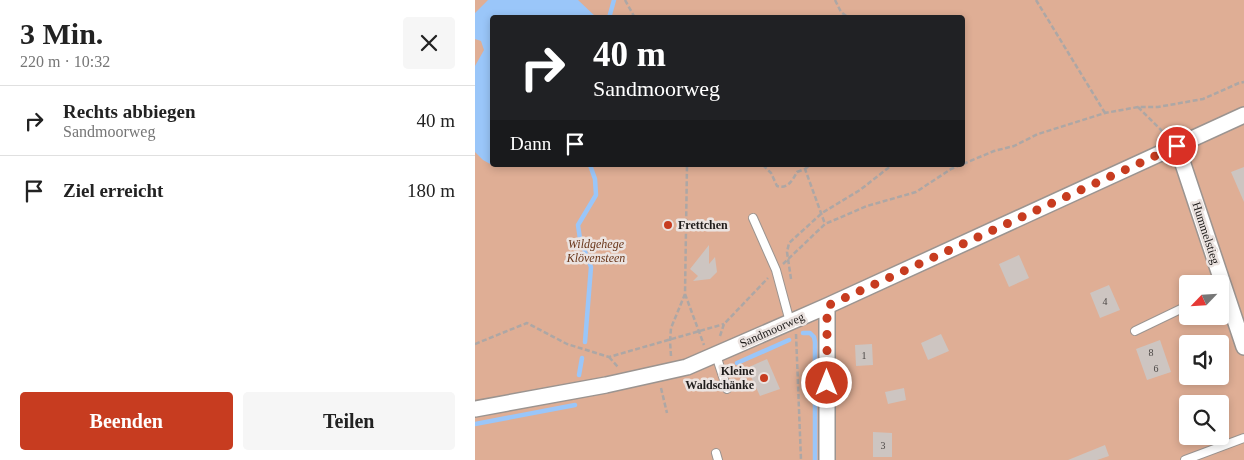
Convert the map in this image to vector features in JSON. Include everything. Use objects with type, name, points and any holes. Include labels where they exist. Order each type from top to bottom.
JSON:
[{"type":"street","name":"Sandmoorweg","points":[[475,409],[599,386],[687,367],[827,306],[1244,115]]},
{"type":"street","name":"Hummelstieg","points":[[1177,146],[1217,275]]},
{"type":"street","points":[[827,306],[827,460]]},
{"type":"street","name":"Hummelstieg","points":[[1229,308],[1244,347]]},
{"type":"lane","points":[[753,218],[776,270],[790,322]]},
{"type":"lane","points":[[1135,330],[1179,310]]},
{"type":"lane","points":[[713,357],[727,389]]},
{"type":"lane","points":[[1185,460],[1244,438]]},
{"type":"path","points":[[625,0],[633,15]]},
{"type":"path","points":[[835,0],[841,12],[845,15]]},
{"type":"path","points":[[1036,0],[1105,113]]},
{"type":"path","points":[[965,162],[994,151],[1014,146],[1038,134],[1105,113],[1138,107],[1158,107],[1203,100],[1244,82]]},
{"type":"path","points":[[1138,107],[1177,146]]},
{"type":"path","points":[[687,167],[685,294],[697,332],[713,357]]},
{"type":"path","points":[[765,167],[771,173],[777,186],[782,187],[791,182],[797,172],[808,167]]},
{"type":"path","points":[[475,344],[527,323],[567,344],[609,357],[724,324],[776,270],[789,260],[825,224],[867,206],[916,192],[954,167]]},
{"type":"path","points":[[805,169],[825,224]]},
{"type":"path","points":[[667,413],[665,372],[674,320],[685,294]]},
{"type":"green space","name":"Wildgehege Klövensteen","points":[[475,0],[1244,0],[1244,460],[475,460]]},
{"type":"water","points":[[488,0],[578,0],[594,15],[490,15],[490,164],[475,152],[475,66],[484,50],[481,41],[475,39],[475,13]]},
{"type":"building","points":[[1244,167],[1244,202],[1231,172]]},
{"type":"building","points":[[709,245],[709,264],[715,257],[717,272],[710,279],[693,281],[698,276],[690,269]]},
{"type":"building","points":[[1019,255],[1029,278],[1009,287],[999,264]]},
{"type":"building","points":[[1109,285],[1120,310],[1100,318],[1090,293]]},
{"type":"building","points":[[941,334],[949,351],[928,360],[921,343]]},
{"type":"building","points":[[1160,340],[1171,372],[1147,380],[1136,349]]},
{"type":"building","points":[[872,344],[873,365],[856,366],[855,345]]},
{"type":"building","points":[[767,359],[780,389],[760,396],[747,368]]},
{"type":"building","points":[[904,388],[906,400],[888,404],[885,392]]},
{"type":"building","points":[[873,432],[892,433],[892,457],[873,457]]},
{"type":"building","points":[[1105,445],[1109,456],[1097,460],[1068,460]]},
{"type":"waterway","points":[[610,15],[614,0]]},
{"type":"waterway","points":[[585,342],[591,267],[580,239],[578,225],[596,195],[595,179],[591,167]]},
{"type":"waterway","points":[[803,333],[810,333],[814,337],[815,342],[815,460]]},
{"type":"waterway","points":[[737,363],[789,340]]},
{"type":"waterway","points":[[579,375],[582,358]]},
{"type":"waterway","points":[[475,424],[575,405]]},
{"type":"place","name":"Frettchen","points":[[668,225]]},
{"type":"place","name":"Kleine Waldschänke","points":[[764,378]]},
{"type":"route","points":[[827,383],[827,306],[1177,146]]}]
